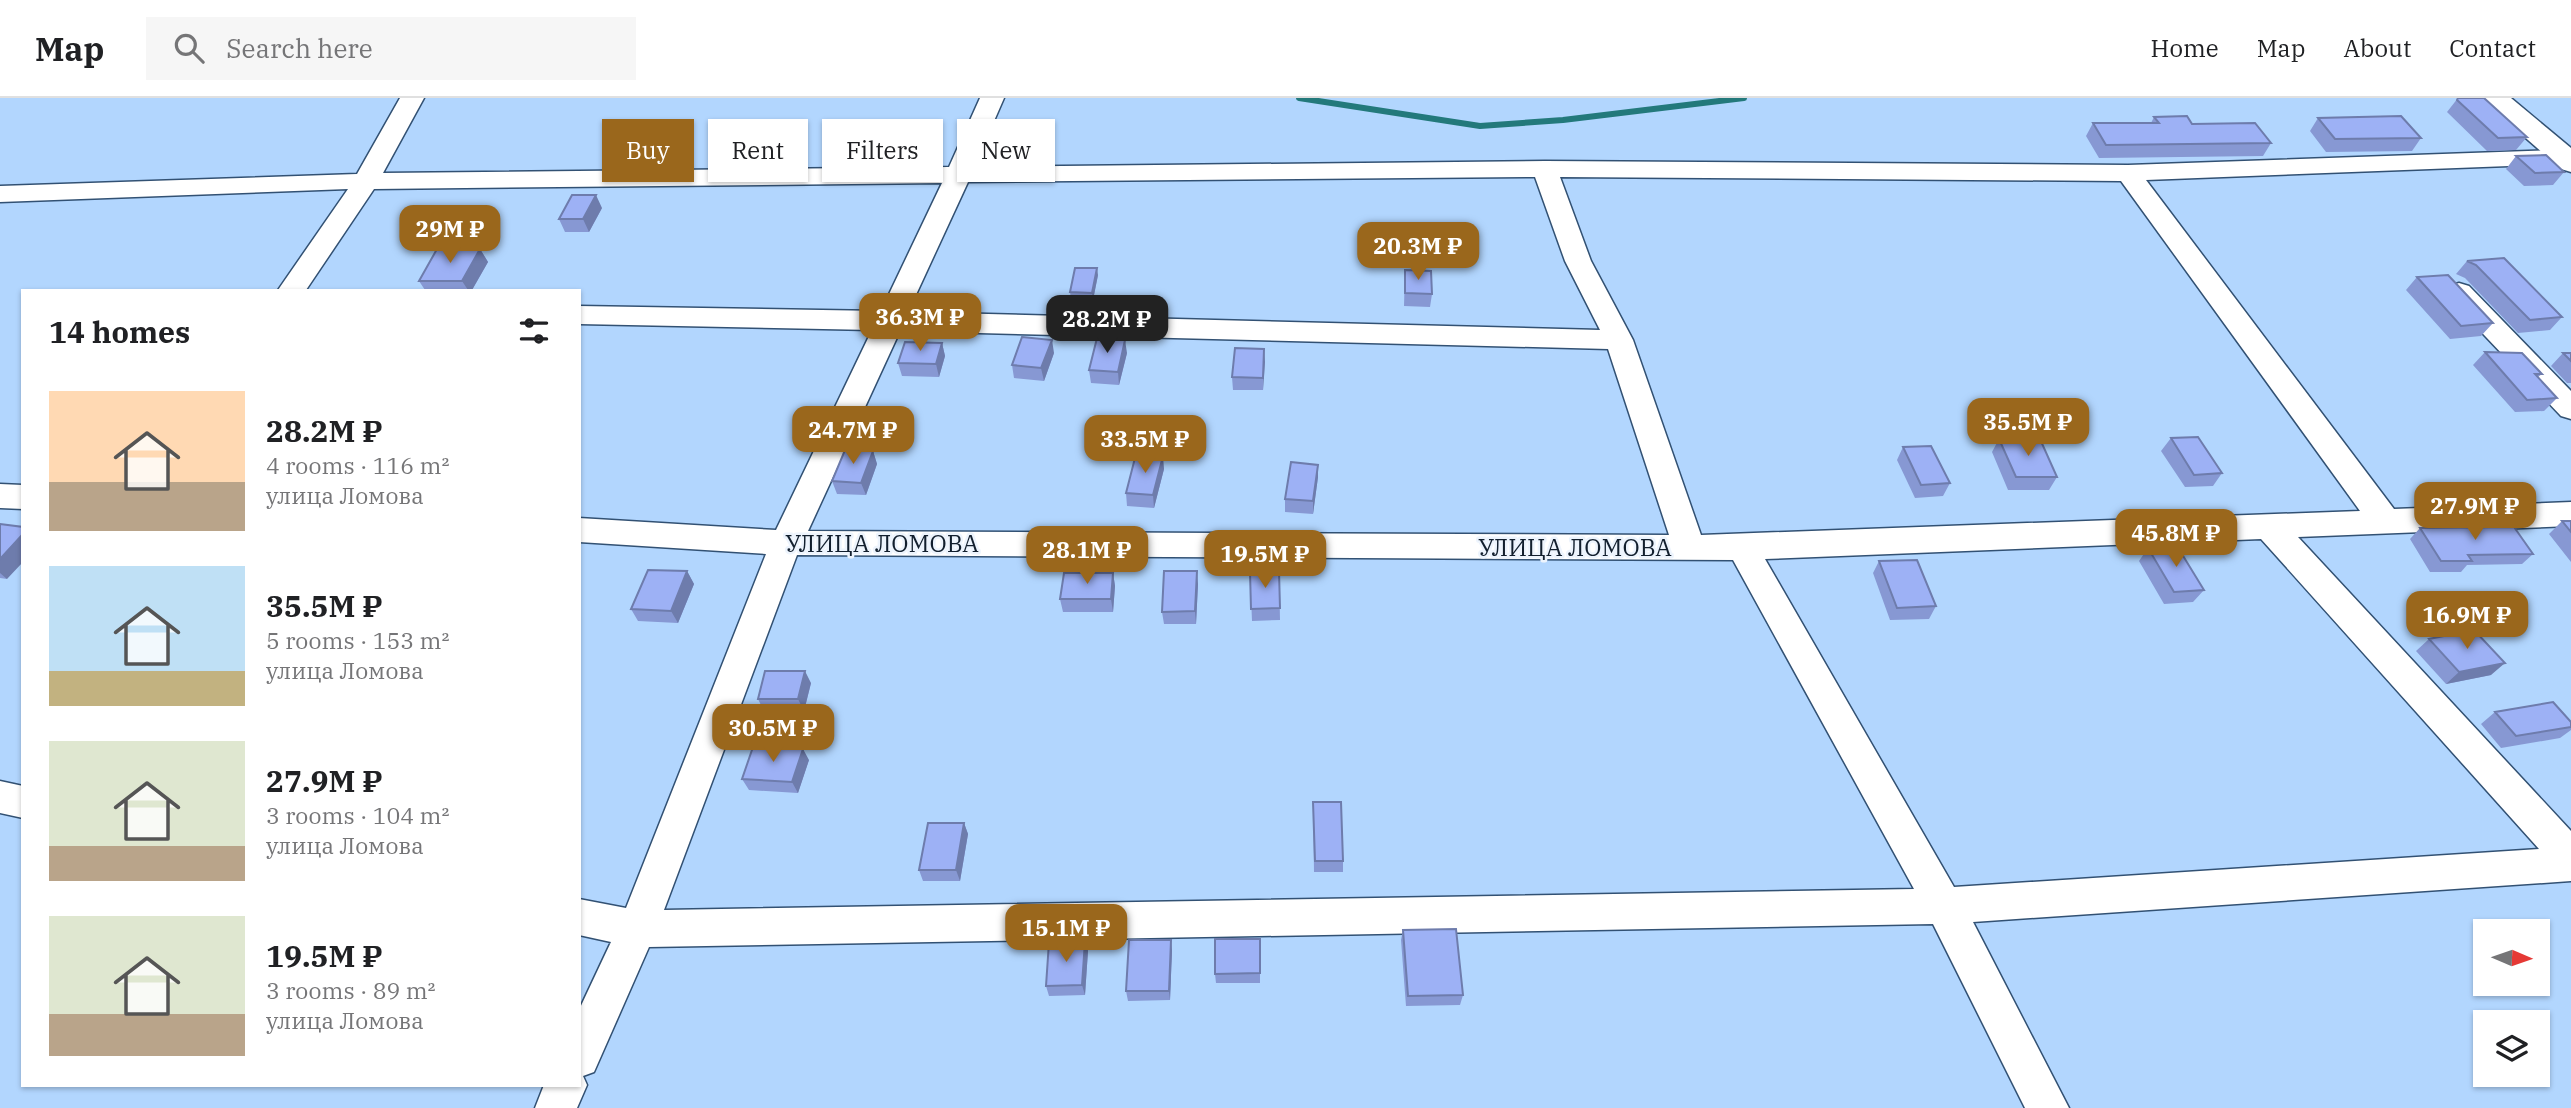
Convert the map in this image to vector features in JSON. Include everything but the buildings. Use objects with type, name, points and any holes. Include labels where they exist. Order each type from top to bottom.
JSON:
[{"type":"street","points":[[293,289],[366,181],[412,98]]},
{"type":"street","points":[[983,119],[992,98]]},
{"type":"street","points":[[2494,98],[2563,151]]},
{"type":"street","points":[[1055,175],[1545,169],[2128,173],[2563,151]]},
{"type":"street","points":[[1545,169],[1578,261],[1619,340],[1689,547]]},
{"type":"street","points":[[2128,173],[2386,522]]},
{"type":"street","points":[[0,194],[366,181],[957,176]]},
{"type":"street","points":[[581,1052],[637,929],[786,543],[957,178]]},
{"type":"street","points":[[2452,286],[2571,410]]},
{"type":"street","points":[[581,315],[1619,340]]},
{"type":"street","points":[[0,496],[21,497]]},
{"type":"street","name":"УЛИЦА ЛОМОВА","points":[[581,530],[786,543],[1742,548],[2571,514]]},
{"type":"street","points":[[2268,526],[2571,857]]},
{"type":"street","points":[[1742,548],[1944,906],[2048,1108]]},
{"type":"street","points":[[0,797],[21,802]]},
{"type":"street","points":[[581,917],[637,929],[1944,906],[2571,864]]},
{"type":"street","points":[[556,1108],[565,1087]]},
{"type":"waterway","points":[[1299,98],[1480,126],[1563,120],[1744,98]]}]
